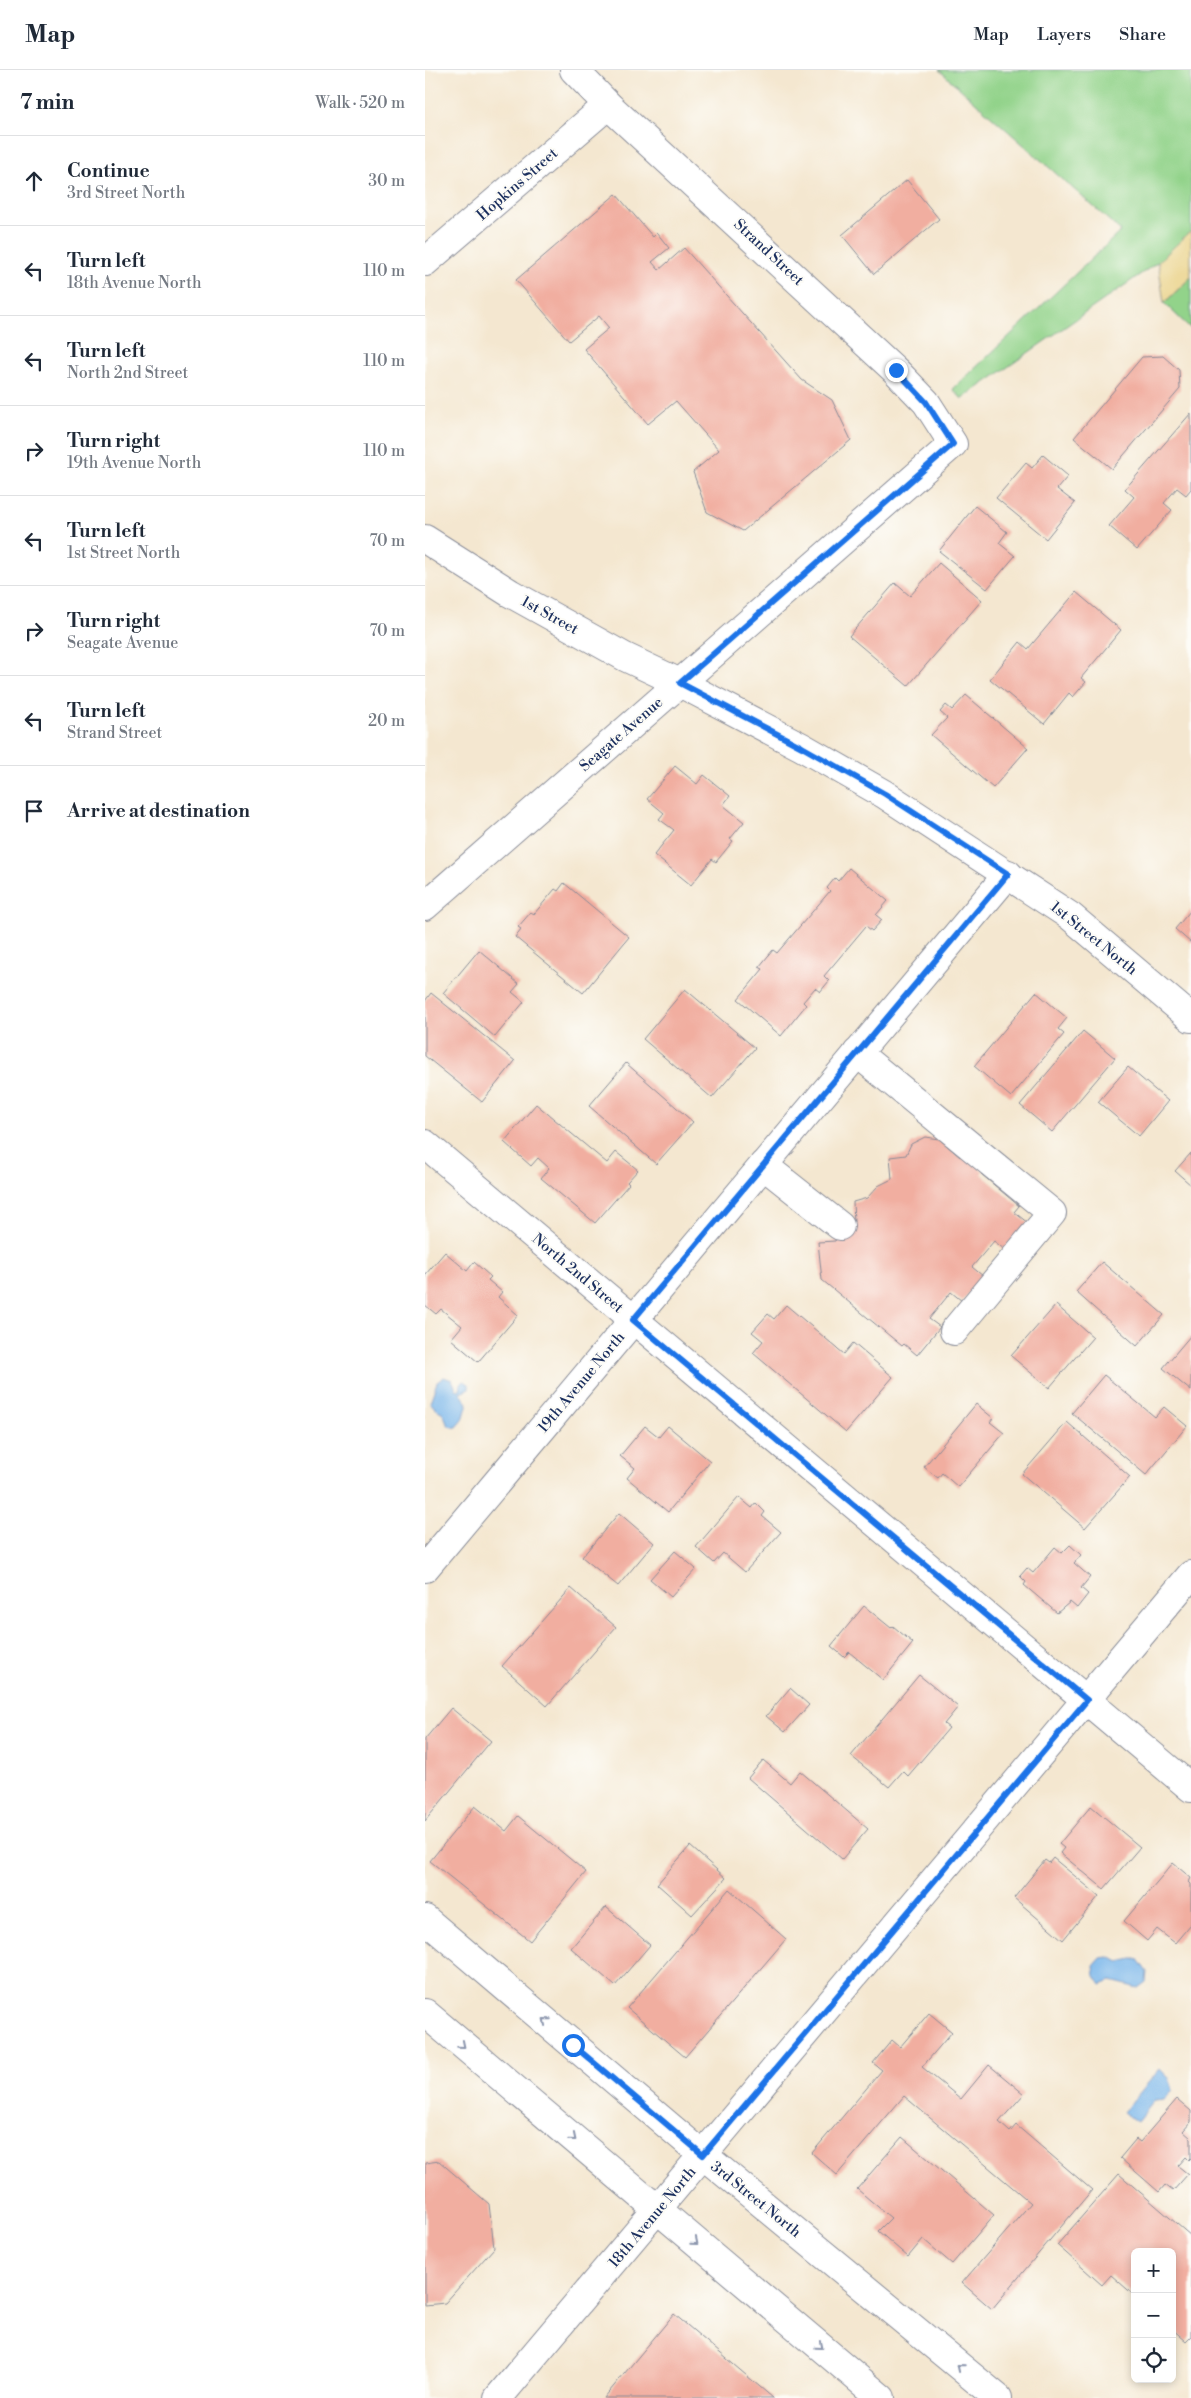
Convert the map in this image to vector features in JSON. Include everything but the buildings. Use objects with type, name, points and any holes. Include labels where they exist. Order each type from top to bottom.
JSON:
[{"type":"street","name":"Strand Street","points":[[574,70],[608,105],[896,370],[926,402],[953,444]]},
{"type":"street","name":"Hopkins Street","points":[[425,262],[608,105]]},
{"type":"street","name":"Seagate Avenue","points":[[425,906],[953,444]]},
{"type":"street","name":"1st Street","points":[[425,539],[510,593],[625,657],[680,683]]},
{"type":"street","name":"1st Street North","points":[[680,683],[802,747],[885,794],[1008,874],[1070,916],[1191,1018]]},
{"type":"street","name":"19th Avenue North","points":[[425,1568],[1008,874]]},
{"type":"street","points":[[857,1053],[1052,1213],[954,1332]]},
{"type":"street","name":"North 2nd Street","points":[[425,1144],[1191,1788]]},
{"type":"street","points":[[763,1165],[840,1226]]},
{"type":"street","name":"18th Avenue North","points":[[498,2398],[1191,1575]]},
{"type":"street","name":"3rd Street North","points":[[425,1919],[703,2155],[998,2398]]},
{"type":"street","points":[[425,2014],[881,2398]]},
{"type":"green space","points":[[939,70],[1191,70],[1191,231],[1158,262],[962,399],[953,389],[1121,231]]},
{"type":"green space","points":[[1191,277],[1191,329],[1164,303]]},
{"type":"sand","points":[[1191,231],[1191,277],[1164,303],[1158,262]]},
{"type":"water","points":[[444,1377],[452,1380],[457,1390],[461,1389],[460,1385],[464,1381],[469,1384],[469,1389],[460,1393],[468,1403],[463,1420],[457,1427],[451,1427],[443,1413],[430,1402],[437,1382]]},
{"type":"water","points":[[1109,1957],[1119,1962],[1137,1958],[1147,1972],[1146,1982],[1138,1988],[1111,1981],[1101,1985],[1095,1976],[1094,1966],[1101,1958]]},
{"type":"water","points":[[1160,2069],[1169,2078],[1173,2090],[1164,2099],[1155,2100],[1137,2122],[1123,2112]]},
{"type":"route","points":[[573,2045],[703,2155],[1087,1700],[633,1320],[1008,874],[885,794],[802,747],[680,683],[953,444],[926,402],[896,370]]}]
